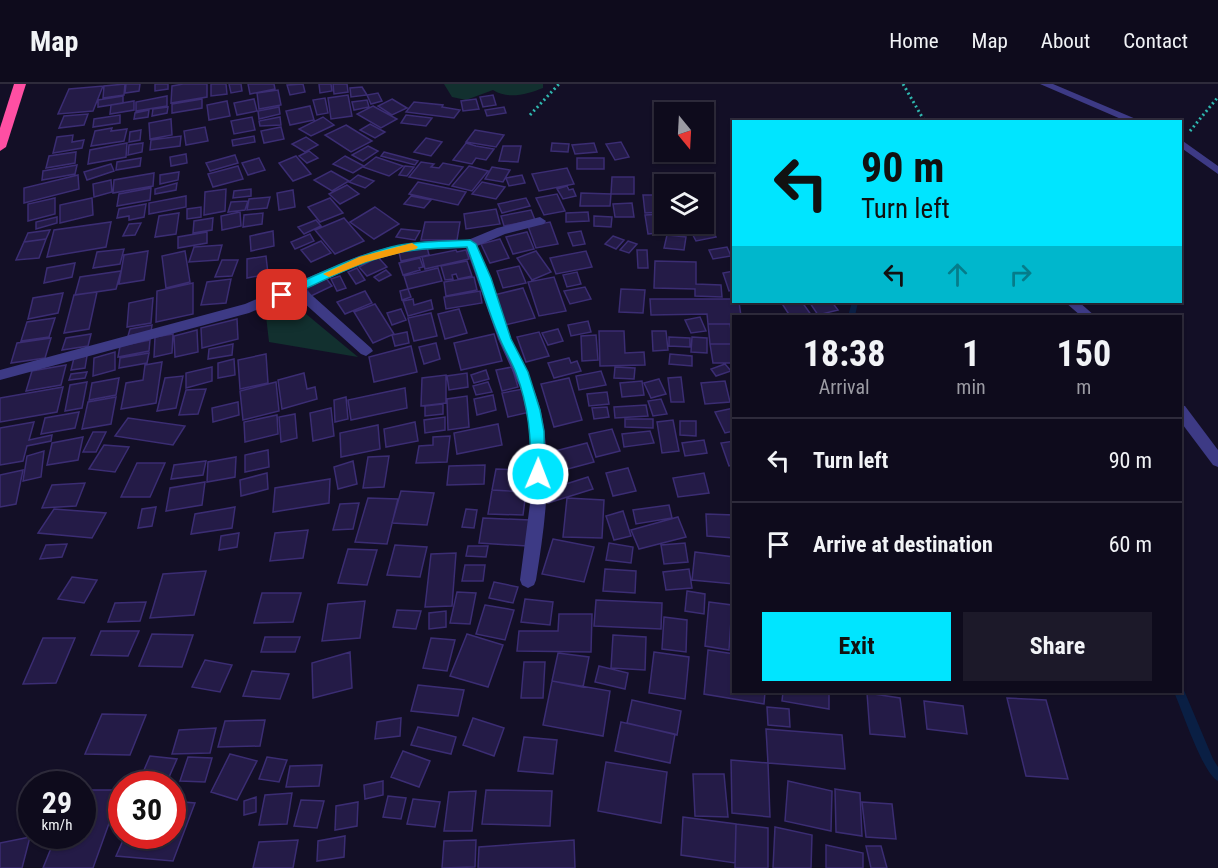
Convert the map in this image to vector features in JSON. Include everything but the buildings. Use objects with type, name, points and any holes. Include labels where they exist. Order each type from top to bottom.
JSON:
[{"type":"highway","points":[[0,147],[20,84]]},
{"type":"street","points":[[1045,84],[1133,120]]},
{"type":"street","points":[[1182,143],[1218,171]]},
{"type":"street","points":[[0,375],[232,313],[363,259],[393,250],[431,245],[470,244],[501,231],[540,221]]},
{"type":"street","points":[[470,244],[485,278],[506,339],[522,372],[534,410],[538,453],[536,516],[528,580]]},
{"type":"street","points":[[297,288],[332,323],[366,351]]},
{"type":"street","points":[[1072,303],[1088,315]]},
{"type":"street","points":[[1182,413],[1218,461]]},
{"type":"path","points":[[530,115],[559,84]]},
{"type":"path","points":[[903,84],[924,120]]},
{"type":"path","points":[[1182,141],[1218,97]]},
{"type":"green space","points":[[444,84],[543,84],[543,88],[525,94],[511,95],[493,90],[466,100],[452,97]]},
{"type":"green space","points":[[294,304],[358,357],[269,342],[266,316],[270,315],[269,306]]},
{"type":"waterway","points":[[852,315],[855,303]]},
{"type":"waterway","points":[[1179,693],[1209,763],[1218,776]]},
{"type":"slow traffic","points":[[329,274],[363,259],[412,247]]},
{"type":"route","points":[[282,295],[363,259],[393,250],[431,245],[470,244],[485,278],[506,339],[522,372],[534,410],[538,474]]}]
